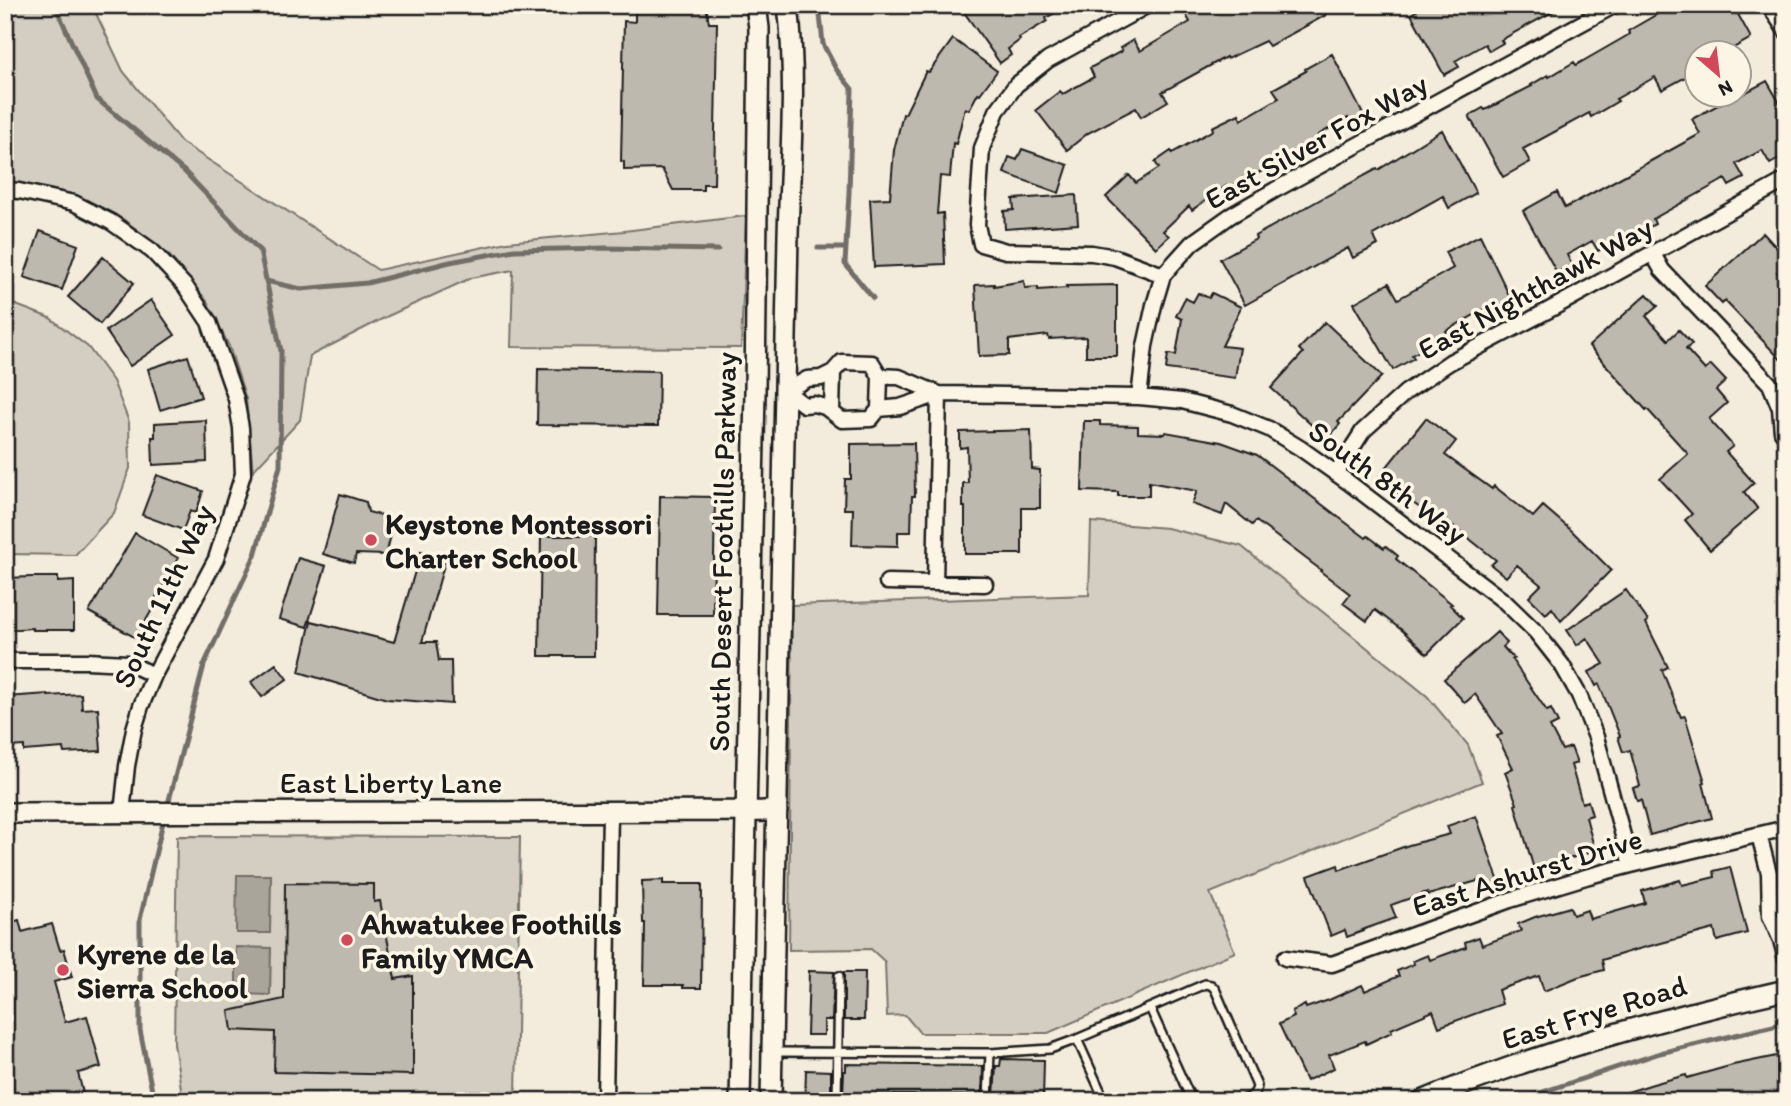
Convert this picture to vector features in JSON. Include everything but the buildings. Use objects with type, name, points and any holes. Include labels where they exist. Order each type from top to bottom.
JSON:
[{"type":"street","name":"South Desert Foothills Parkway","points":[[740,1101],[756,338],[759,28],[755,5]]},
{"type":"street","name":"South Desert Foothills Parkway","points":[[771,1101],[792,120],[788,5]]},
{"type":"street","points":[[1148,5],[1048,60],[1016,85],[997,111],[982,148],[977,225],[981,244],[1006,251],[1092,253],[1115,257],[1163,275]]},
{"type":"street","name":"East Silver Fox Way","points":[[1139,397],[1145,346],[1163,275],[1192,243],[1230,216],[1615,5]]},
{"type":"street","points":[[1769,5],[1786,31]]},
{"type":"street","name":"East Nighthawk Way","points":[[1336,473],[1363,431],[1406,392],[1450,362],[1786,180]]},
{"type":"street","name":"South 11th Way","points":[[5,190],[74,203],[111,222],[152,251],[185,286],[209,322],[236,398],[242,428],[243,474],[216,559],[154,675],[141,706],[127,766],[130,813]]},
{"type":"street","points":[[1653,254],[1662,270],[1770,384],[1780,408],[1782,432]]},
{"type":"street","name":"South 8th Way","points":[[939,394],[899,377],[880,376],[872,363],[842,362],[833,372],[821,378],[807,379],[786,391],[804,405],[825,407],[842,420],[872,419],[879,409],[900,407],[939,394],[1139,397],[1182,401],[1232,414],[1269,429],[1336,473],[1505,601],[1562,665],[1579,695],[1597,737],[1631,864]]},
{"type":"street","points":[[832,412],[833,372]]},
{"type":"street","points":[[879,409],[880,376]]},
{"type":"street","points":[[935,583],[939,394]]},
{"type":"street","points":[[887,582],[985,584]]},
{"type":"street","points":[[5,661],[128,663],[154,675]]},
{"type":"street","name":"East Liberty Lane","points":[[5,813],[777,811]]},
{"type":"street","points":[[605,1101],[610,812]]},
{"type":"street","name":"East Ashurst Drive","points":[[1285,958],[1332,964],[1510,900],[1631,864],[1786,828]]},
{"type":"street","points":[[1759,835],[1769,873],[1770,916],[1783,939],[1786,959]]},
{"type":"street","points":[[1769,897],[1786,893]]},
{"type":"street","name":"East Frye Road","points":[[1422,1101],[1569,1047],[1786,990]]},
{"type":"lane","points":[[837,1101],[839,976]]},
{"type":"lane","points":[[772,1052],[990,1054],[1050,1049],[1205,984],[1215,989],[1256,1086],[1252,1096],[1241,1101]]},
{"type":"lane","points":[[1150,1008],[1192,1101]]},
{"type":"lane","points":[[1077,1039],[1105,1101]]},
{"type":"lane","points":[[988,1101],[990,1054]]},
{"type":"shaded area","points":[[5,5],[92,5],[123,71],[181,142],[378,270],[507,242],[746,216],[741,348],[511,347],[513,270],[471,278],[310,356],[300,420],[253,471],[246,399],[229,346],[207,301],[169,255],[123,219],[66,193],[6,180]]},
{"type":"shaded area","points":[[5,303],[50,318],[88,347],[113,381],[129,422],[130,468],[114,513],[75,555],[5,554]]},
{"type":"shaded area","points":[[1091,522],[1167,528],[1241,546],[1427,696],[1468,745],[1482,782],[1210,893],[1235,952],[1048,1033],[920,1033],[905,1015],[887,1016],[885,962],[871,949],[789,950],[792,605],[1089,595]]},
{"type":"shaded area","name":"Ahwatukee Foothills Family YMCA","points":[[177,836],[520,837],[516,1101],[183,1101],[174,1044]]},
{"type":"shaded area","points":[[237,875],[271,875],[270,933],[236,933]]},
{"type":"shaded area","points":[[236,947],[271,948],[270,995],[236,994]]},
{"type":"waterway","points":[[55,5],[97,99],[185,172],[260,251],[281,351],[280,466],[255,555],[204,665],[167,808]]},
{"type":"waterway","points":[[819,5],[823,44],[836,69],[852,89],[845,264],[873,298]]},
{"type":"waterway","points":[[818,248],[846,248]]},
{"type":"waterway","points":[[266,281],[301,289],[367,283],[450,262],[514,250],[718,250]]},
{"type":"waterway","points":[[154,1101],[140,1030],[140,919],[164,818]]},
{"type":"waterway","points":[[1516,1101],[1660,1053],[1786,1023]]},
{"type":"place","name":"Keystone Montessori Charter School","points":[[371,540]]},
{"type":"place","name":"Ahwatukee Foothills Family YMCA","points":[[347,940]]},
{"type":"place","name":"Kyrene de la Sierra School","points":[[63,970]]}]
